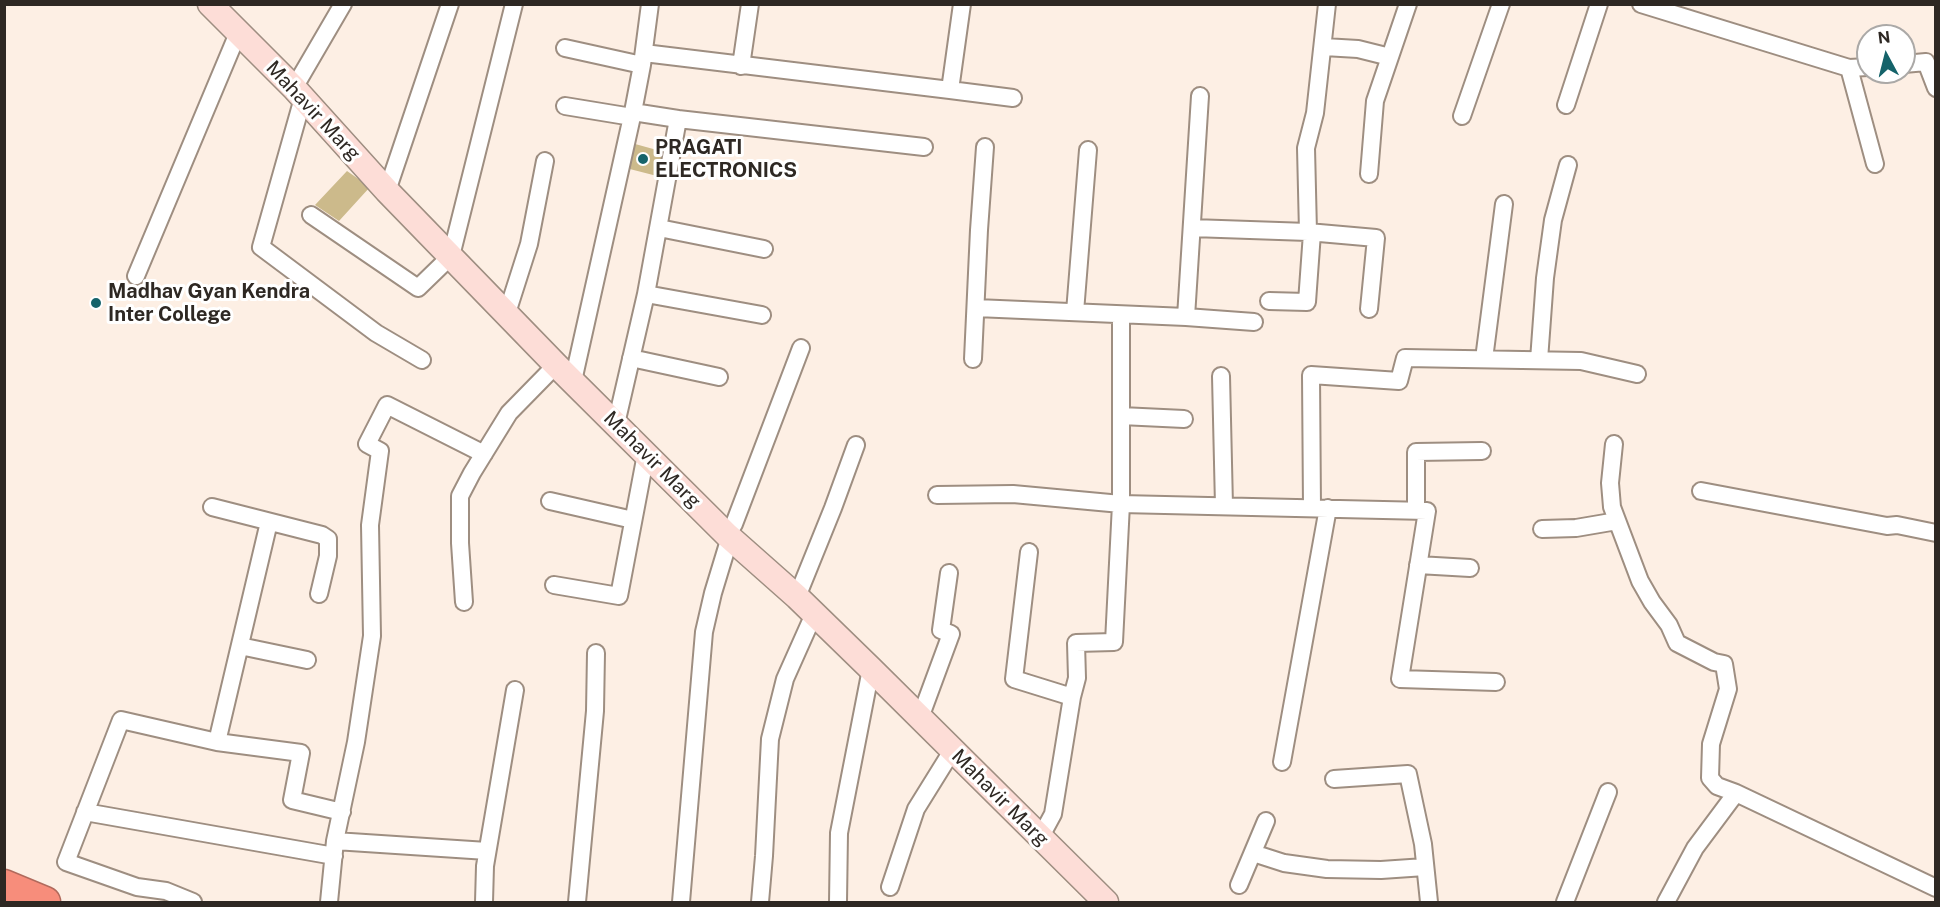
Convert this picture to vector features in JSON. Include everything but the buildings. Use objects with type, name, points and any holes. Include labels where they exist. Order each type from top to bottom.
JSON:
[{"type":"highway","points":[[4,885],[45,903]]},
{"type":"street","name":"Mahavir Marg","points":[[210,4],[298,93],[387,191],[556,365],[728,536],[871,669],[1106,903]]},
{"type":"street","points":[[343,4],[298,93],[261,247],[376,333],[422,360]]},
{"type":"street","points":[[387,191],[450,4]]},
{"type":"street","points":[[311,215],[418,288],[451,256],[514,4]]},
{"type":"street","points":[[573,381],[632,115],[643,59],[650,4]]},
{"type":"street","points":[[741,66],[750,4]]},
{"type":"street","points":[[950,90],[962,4]]},
{"type":"street","points":[[1269,301],[1307,302],[1310,232],[1306,148],[1315,113],[1327,4]]},
{"type":"street","points":[[1370,174],[1375,101],[1408,4]]},
{"type":"street","points":[[1462,116],[1501,4]]},
{"type":"street","points":[[1566,105],[1599,4]]},
{"type":"street","points":[[1641,4],[1850,68],[1856,68]]},
{"type":"street","points":[[136,276],[238,33]]},
{"type":"street","points":[[1324,47],[1358,49],[1390,57]]},
{"type":"street","points":[[565,48],[643,59],[741,66],[1013,98]]},
{"type":"street","points":[[1916,62],[1931,60],[1935,88]]},
{"type":"street","points":[[1850,68],[1875,164]]},
{"type":"street","points":[[1186,317],[1200,96]]},
{"type":"street","points":[[565,106],[924,147]]},
{"type":"street","points":[[616,424],[646,294],[678,119]]},
{"type":"street","points":[[973,359],[985,147]]},
{"type":"street","points":[[1075,312],[1088,150]]},
{"type":"street","points":[[507,313],[529,244],[545,161]]},
{"type":"street","points":[[1539,360],[1545,279],[1553,220],[1568,165]]},
{"type":"street","points":[[1484,359],[1504,204]]},
{"type":"street","points":[[659,228],[764,249]]},
{"type":"street","points":[[1192,228],[1310,232],[1376,238],[1370,309]]},
{"type":"street","points":[[646,294],[762,315]]},
{"type":"street","points":[[976,308],[1254,322]]},
{"type":"street","points":[[1040,838],[1053,814],[1077,678],[1076,643],[1114,642],[1121,504],[1121,315]]},
{"type":"street","points":[[681,903],[704,632],[712,593],[728,536],[801,348]]},
{"type":"street","points":[[632,358],[719,377]]},
{"type":"street","points":[[1282,762],[1320,508],[1311,375],[1399,381],[1405,358],[1581,361],[1637,374]]},
{"type":"street","points":[[464,602],[460,496],[509,413],[556,365]]},
{"type":"street","points":[[1221,376],[1224,506]]},
{"type":"street","points":[[329,903],[334,849],[356,742],[372,636],[370,525],[380,451],[368,444],[387,405],[484,454]]},
{"type":"street","points":[[1121,416],[1184,418]]},
{"type":"street","points":[[1614,444],[1610,483],[1612,507],[1640,582],[1669,625],[1677,643],[1714,662],[1724,664],[1728,689],[1711,744],[1710,778],[1717,786],[1935,888]]},
{"type":"street","points":[[796,597],[856,445]]},
{"type":"street","points":[[1416,510],[1416,453],[1482,451]]},
{"type":"street","points":[[555,585],[619,596],[646,454]]},
{"type":"street","points":[[1701,491],[1935,533]]},
{"type":"street","points":[[937,495],[1013,494],[1121,504],[1427,511],[1400,679],[1496,682]]},
{"type":"street","points":[[550,501],[633,520]]},
{"type":"street","points":[[212,507],[322,535],[328,539],[328,556],[319,594]]},
{"type":"street","points":[[1542,529],[1576,528],[1617,521]]},
{"type":"street","points":[[217,742],[268,522]]},
{"type":"street","points":[[1029,552],[1014,679],[1072,697]]},
{"type":"street","points":[[1418,565],[1470,568]]},
{"type":"street","points":[[920,718],[951,634],[941,630],[949,573]]},
{"type":"street","points":[[760,903],[770,739],[785,679],[814,614]]},
{"type":"street","points":[[240,646],[307,660]]},
{"type":"street","points":[[577,903],[595,711],[596,653]]},
{"type":"street","points":[[838,903],[839,833],[871,669]]},
{"type":"street","points":[[484,903],[487,851],[515,690]]},
{"type":"street","points":[[193,903],[166,891],[136,887],[66,862],[121,720],[217,742],[301,753],[292,800],[342,812]]},
{"type":"street","points":[[890,887],[916,809],[952,751]]},
{"type":"street","points":[[1334,779],[1408,774],[1423,844],[1429,903]]},
{"type":"street","points":[[1565,903],[1608,792]]},
{"type":"street","points":[[1666,903],[1695,848],[1736,793]]},
{"type":"street","points":[[85,812],[334,849],[487,851]]},
{"type":"street","points":[[1239,885],[1266,821]]},
{"type":"street","points":[[1253,853],[1284,863],[1327,869],[1381,870],[1425,867]]},
{"type":"place","name":"PRAGATI ELECTRONICS","points":[[643,159]]},
{"type":"place","name":"Madhav Gyan Kendra Inter College","points":[[96,303]]}]
